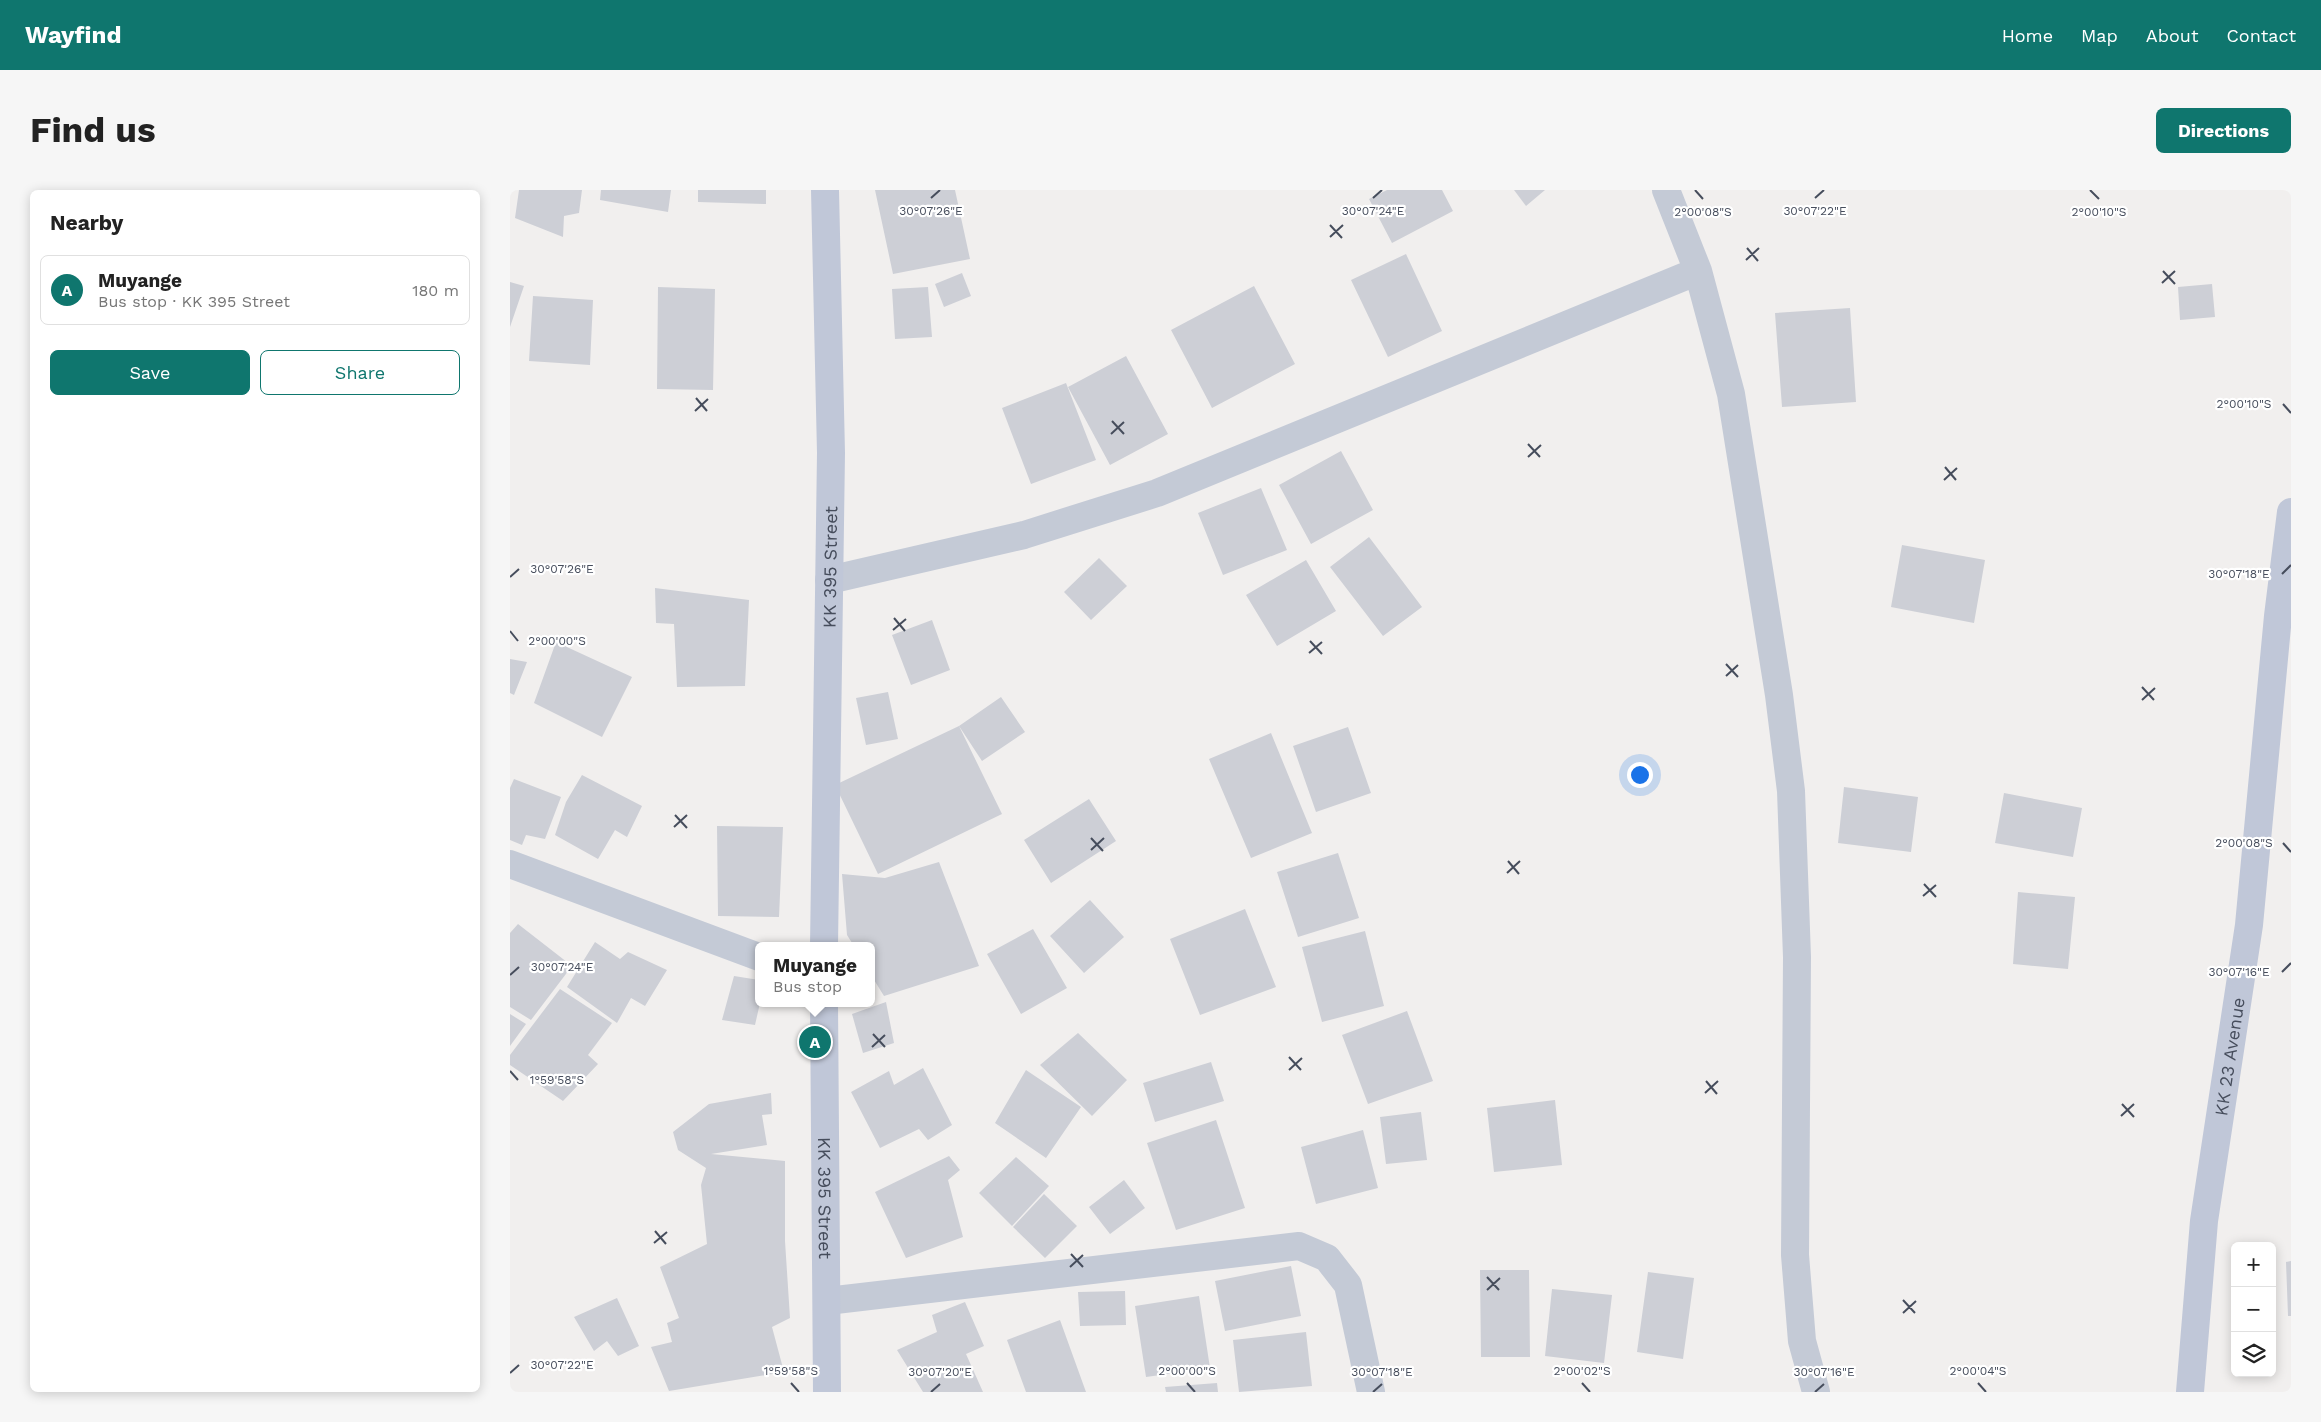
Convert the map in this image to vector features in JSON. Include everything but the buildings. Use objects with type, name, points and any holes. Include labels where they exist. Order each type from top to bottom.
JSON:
[{"type":"street","name":"KK 395 Street","points":[[824,942],[831,453],[825,190]]},
{"type":"street","points":[[1666,190],[1698,271],[1731,394],[1779,695],[1791,791],[1797,957],[1795,1255],[1802,1341],[1816,1392]]},
{"type":"street","points":[[829,580],[1024,535],[1158,493],[1698,271]]},
{"type":"street","name":"KK 23 Avenue","points":[[2190,1392],[2204,1221],[2249,925],[2278,616],[2291,512]]},
{"type":"street","points":[[510,864],[755,956]]},
{"type":"street","name":"KK 395 Street","points":[[824,1007],[827,1392]]},
{"type":"street","points":[[827,1301],[1299,1246],[1328,1258],[1348,1285],[1371,1392]]},
{"type":"place","name":"Muyange","points":[[815,1042]]}]
